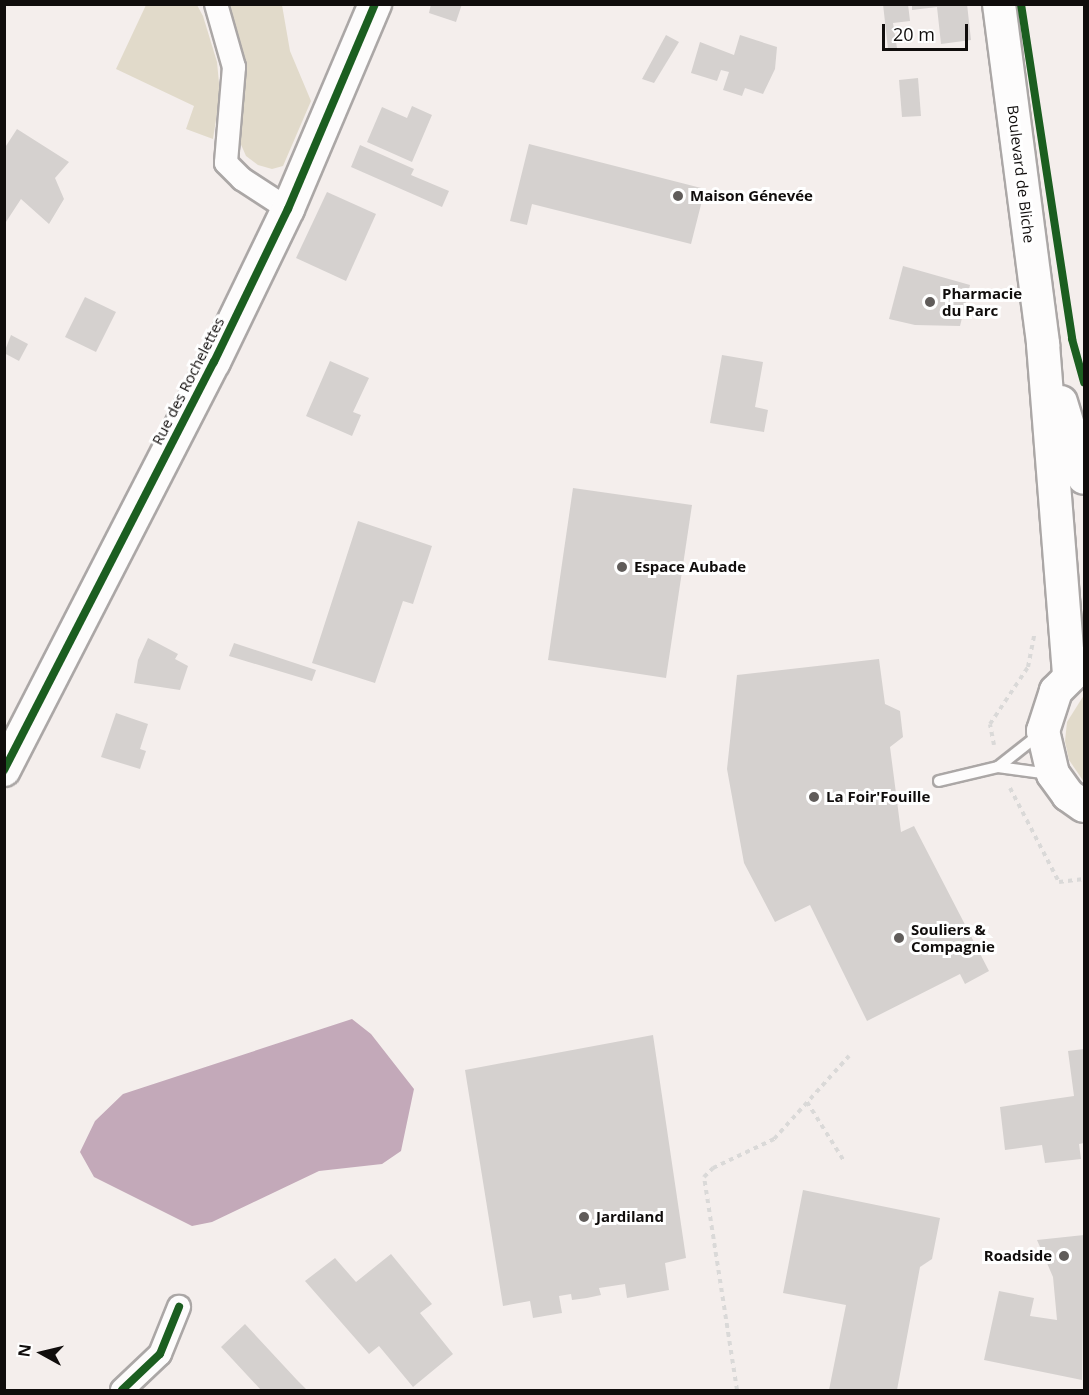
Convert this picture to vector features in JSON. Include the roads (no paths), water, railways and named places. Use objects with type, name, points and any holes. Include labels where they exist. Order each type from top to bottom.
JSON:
[{"type":"main road","name":"Rue des Rochelettes","points":[[6,766],[214,362],[288,209],[375,4]]},
{"type":"main road","name":"Boulevard de Bliche","points":[[999,4],[1043,344],[1077,669]]},
{"type":"main road","name":"Boulevard de Bliche","points":[[1043,344],[1084,478]]},
{"type":"main road","points":[[1077,669],[1056,691],[1043,731],[1053,774],[1068,795],[1084,806]]},
{"type":"street","points":[[216,4],[234,67],[226,163],[242,179],[288,209]]},
{"type":"street","points":[[122,1390],[160,1354],[179,1307]]},
{"type":"lane","points":[[998,767],[1043,731]]},
{"type":"lane","points":[[939,781],[998,767],[1053,774]]},
{"type":"place","name":"Maison Génevée","points":[[678,196]]},
{"type":"place","name":"Pharmacie du Parc","points":[[930,302]]},
{"type":"place","name":"Espace Aubade","points":[[622,567]]},
{"type":"place","name":"La Foir'Fouille","points":[[814,797]]},
{"type":"place","name":"Souliers & Compagnie","points":[[899,938]]},
{"type":"place","name":"Jardiland","points":[[584,1217]]},
{"type":"place","name":"Roadside","points":[[1064,1256]]}]
